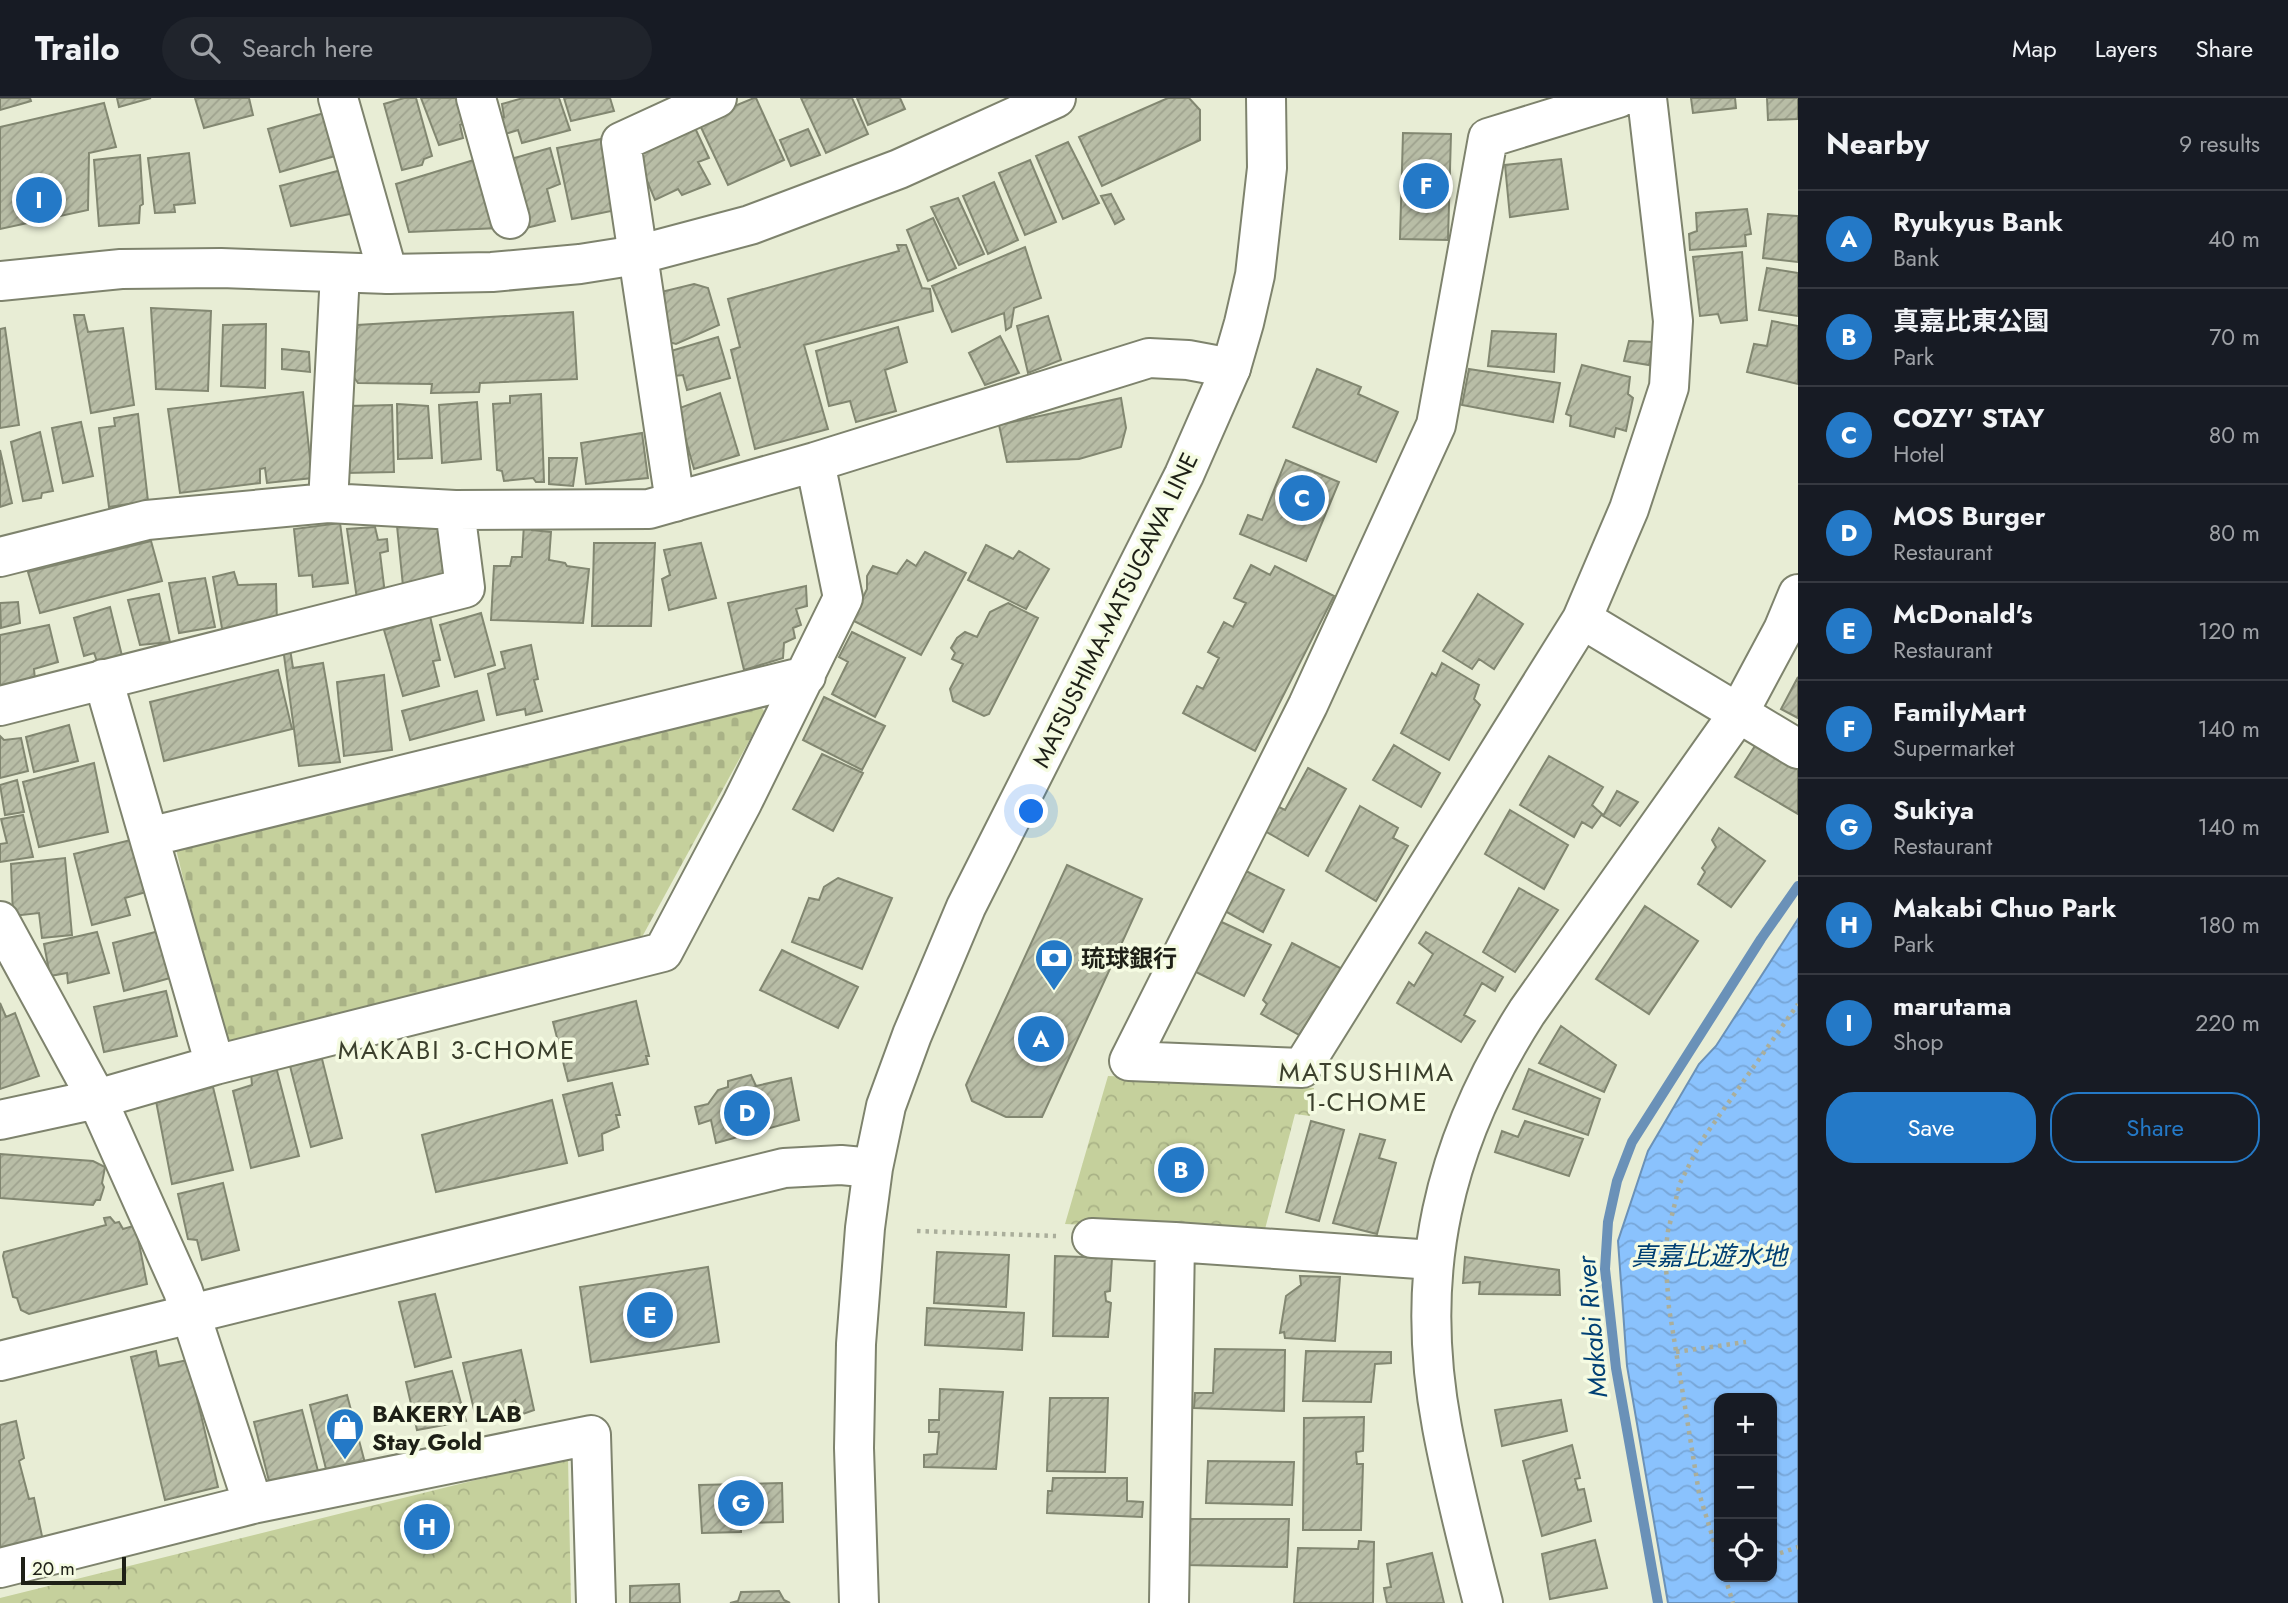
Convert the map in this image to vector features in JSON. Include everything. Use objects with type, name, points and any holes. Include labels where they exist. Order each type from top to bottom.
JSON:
[{"type":"street","points":[[338,98],[388,274]]},
{"type":"street","points":[[476,98],[509,219]]},
{"type":"street","points":[[675,502],[621,142],[717,98]]},
{"type":"street","points":[[0,281],[121,269],[221,268],[388,274],[492,272],[580,264],[637,255],[750,225],[899,169],[1056,98]]},
{"type":"street","name":"MATSUSHIMA-MATSUGAWA LINE","points":[[859,1603],[853,1448],[856,1344],[865,1228],[873,1168],[886,1106],[956,930],[1184,475],[1231,368],[1255,275],[1267,168],[1266,98]]},
{"type":"street","points":[[1618,98],[1488,138],[1436,425],[1308,705],[1129,1061],[1302,1068],[1582,619],[1629,509],[1669,387],[1673,321],[1647,98]]},
{"type":"street","points":[[328,503],[340,273]]},
{"type":"street","points":[[0,557],[147,520],[328,503],[455,510],[649,509],[815,463],[1149,358],[1188,360],[1231,368]]},
{"type":"street","points":[[0,1120],[97,1098],[215,1065],[663,952],[742,803],[843,598],[815,463]]},
{"type":"street","points":[[0,706],[465,588],[455,510]]},
{"type":"street","points":[[1483,1603],[1442,1426],[1434,1372],[1433,1261],[1441,1211],[1453,1164],[1482,1090],[1504,1048],[1738,715],[1783,630],[1798,594]]},
{"type":"street","points":[[1582,619],[1798,749]]},
{"type":"street","points":[[149,837],[806,676]]},
{"type":"street","points":[[103,679],[215,1065]]},
{"type":"street","points":[[0,921],[97,1098],[191,1314],[253,1504]]},
{"type":"street","points":[[0,1361],[784,1168],[841,1165],[873,1168]]},
{"type":"street","points":[[1092,1238],[1433,1261]]},
{"type":"street","points":[[1170,1603],[1175,1242]]},
{"type":"street","points":[[0,1568],[253,1504],[591,1435],[596,1603]]},
{"type":"path","points":[[1714,1542],[1699,1493],[1668,1308],[1665,1255],[1680,1183],[1702,1140],[1798,1004]]},
{"type":"path","points":[[917,1231],[1092,1238]]},
{"type":"path","points":[[1676,1352],[1746,1342]]},
{"type":"path","points":[[1777,1554],[1798,1547]]},
{"type":"path","points":[[1727,1582],[1733,1603]]},
{"type":"green space","points":[[754,699],[765,712],[642,937],[223,1042],[176,849]]},
{"type":"green space","points":[[1108,1076],[1219,1080],[1314,1088],[1310,1116],[1295,1114],[1264,1233],[1065,1224]]},
{"type":"green space","points":[[568,1457],[571,1603],[0,1603],[0,1598]]},
{"type":"water","name":"真嘉比遊水地","points":[[1798,919],[1798,1603],[1668,1603],[1627,1366],[1618,1241],[1648,1151],[1699,1064],[1716,1046]]},
{"type":"building","points":[[0,98],[30,98],[31,101],[0,110]]},
{"type":"building","points":[[117,98],[151,98],[119,107]]},
{"type":"building","points":[[195,98],[249,98],[253,115],[204,128]]},
{"type":"building","points":[[404,98],[416,98],[432,156],[424,159],[422,165],[402,170],[384,104]]},
{"type":"building","points":[[421,98],[458,98],[466,123],[460,125],[463,138],[439,145]]},
{"type":"building","points":[[523,98],[559,98],[570,130],[522,143],[518,130],[502,135],[498,119],[504,117],[502,104]]},
{"type":"building","points":[[564,98],[610,98],[614,111],[571,121]]},
{"type":"building","points":[[754,98],[784,160],[728,185],[698,121]]},
{"type":"building","points":[[801,98],[852,98],[868,134],[826,153]]},
{"type":"building","points":[[857,98],[900,98],[905,109],[868,125]]},
{"type":"building","points":[[1168,98],[1189,98],[1200,110],[1200,140],[1102,186],[1079,137]]},
{"type":"building","points":[[1691,98],[1735,98],[1736,108],[1693,113]]},
{"type":"building","points":[[1767,98],[1798,98],[1798,119],[1768,120]]},
{"type":"building","points":[[104,103],[116,147],[89,153],[88,210],[0,229],[0,127]]},
{"type":"building","points":[[324,113],[335,156],[280,172],[268,129]]},
{"type":"building","points":[[695,128],[709,158],[698,162],[710,184],[682,195],[678,189],[655,200],[635,152]]},
{"type":"building","points":[[808,129],[820,155],[791,166],[780,140]]},
{"type":"building","points":[[1403,133],[1451,134],[1448,240],[1400,239]]},
{"type":"building","points":[[601,139],[616,210],[572,219],[557,148]]},
{"type":"building","points":[[1068,142],[1099,203],[1063,219],[1036,156]]},
{"type":"building","points":[[550,148],[560,184],[547,189],[555,221],[526,228],[507,160]]},
{"type":"building","points":[[189,153],[195,203],[174,205],[175,212],[155,213],[148,158]]},
{"type":"building","points":[[140,155],[143,204],[140,206],[139,223],[99,226],[94,160]]},
{"type":"building","points":[[477,159],[499,228],[409,232],[396,184]]},
{"type":"building","points":[[1561,159],[1568,209],[1510,217],[1505,165]]},
{"type":"building","points":[[1030,160],[1056,222],[1025,235],[999,173]]},
{"type":"building","points":[[345,169],[355,213],[291,226],[280,186]]},
{"type":"building","points":[[994,182],[1018,240],[988,254],[963,196]]},
{"type":"building","points":[[1111,194],[1124,219],[1115,224],[1101,196]]},
{"type":"building","points":[[958,198],[984,254],[959,265],[931,207]]},
{"type":"building","points":[[1747,209],[1751,234],[1745,235],[1746,246],[1690,250],[1689,234],[1697,231],[1696,213]]},
{"type":"building","points":[[1768,214],[1798,216],[1798,262],[1763,258]]},
{"type":"building","points":[[933,218],[956,268],[928,281],[907,230]]},
{"type":"building","points":[[897,245],[906,245],[922,288],[930,289],[933,311],[804,345],[828,429],[755,449],[731,350],[740,347],[728,299],[899,251]]},
{"type":"building","points":[[1025,247],[1041,298],[1014,308],[1011,327],[1006,330],[1004,313],[952,332],[932,286]]},
{"type":"building","points":[[1742,252],[1747,320],[1721,323],[1718,314],[1700,316],[1693,257]]},
{"type":"building","points":[[1767,268],[1798,273],[1798,316],[1759,310]]},
{"type":"building","points":[[694,284],[708,288],[719,325],[676,344],[662,340],[661,292]]},
{"type":"building","points":[[151,308],[211,311],[208,391],[156,389]]},
{"type":"building","points":[[573,312],[577,379],[480,383],[479,392],[431,393],[432,384],[358,383],[353,376],[351,333],[357,325]]},
{"type":"building","points":[[74,315],[84,315],[88,332],[123,328],[134,405],[91,413]]},
{"type":"building","points":[[1048,316],[1061,360],[1028,373],[1017,326]]},
{"type":"building","points":[[1772,321],[1798,326],[1798,384],[1747,372],[1754,344],[1767,346]]},
{"type":"building","points":[[266,324],[265,388],[221,386],[223,325]]},
{"type":"building","points":[[898,327],[907,362],[885,370],[896,411],[856,422],[850,401],[829,406],[816,351]]},
{"type":"building","points":[[5,328],[19,425],[0,428],[0,329]]},
{"type":"building","points":[[1492,331],[1556,334],[1554,372],[1488,366]]},
{"type":"building","points":[[1000,336],[1019,373],[985,385],[969,353]]},
{"type":"building","points":[[718,337],[730,378],[687,390],[683,375],[675,376],[671,351]]},
{"type":"building","points":[[1629,341],[1654,342],[1649,365],[1624,361]]},
{"type":"building","points":[[282,349],[309,352],[310,372],[282,369]]},
{"type":"building","points":[[1582,365],[1630,377],[1628,394],[1633,398],[1626,431],[1616,428],[1614,437],[1570,426],[1571,416],[1566,414]]},
{"type":"building","points":[[1317,369],[1361,387],[1358,394],[1398,412],[1376,462],[1293,427]]},
{"type":"building","points":[[1469,369],[1560,383],[1553,422],[1462,405]]},
{"type":"building","points":[[303,392],[312,478],[267,483],[265,468],[260,469],[260,483],[180,493],[168,409]]},
{"type":"building","points":[[720,393],[739,455],[694,469],[677,409]]},
{"type":"building","points":[[541,394],[544,482],[536,482],[533,478],[504,481],[502,471],[497,470],[493,404],[510,403],[510,396]]},
{"type":"building","points":[[1121,398],[1126,428],[1121,447],[1079,459],[1007,462],[999,425]]},
{"type":"building","points":[[477,402],[481,459],[442,463],[439,405]]},
{"type":"building","points":[[397,404],[428,406],[432,458],[398,459]]},
{"type":"building","points":[[392,405],[394,472],[345,473],[347,406]]},
{"type":"building","points":[[138,414],[148,501],[109,507],[99,428],[115,426],[114,418]]},
{"type":"building","points":[[81,422],[93,476],[63,483],[52,428]]},
{"type":"building","points":[[40,432],[53,491],[42,493],[41,498],[23,501],[11,442]]},
{"type":"building","points":[[642,433],[648,478],[586,484],[581,443]]},
{"type":"building","points":[[0,450],[12,503],[0,507]]},
{"type":"building","points":[[549,458],[577,458],[573,486],[549,484]]},
{"type":"building","points":[[1286,460],[1339,482],[1306,561],[1240,534],[1248,515],[1262,520]]},
{"type":"building","points":[[340,523],[348,583],[313,587],[312,575],[299,576],[294,529]]},
{"type":"building","points":[[441,523],[450,572],[403,586],[397,526]]},
{"type":"building","points":[[524,524],[531,526],[532,530],[551,532],[549,560],[589,569],[583,623],[491,620],[494,566],[510,566],[512,557],[522,557]]},
{"type":"building","points":[[375,527],[378,540],[387,539],[388,551],[380,553],[385,594],[357,599],[347,529]]},
{"type":"building","points":[[151,541],[162,581],[40,613],[28,572]]},
{"type":"building","points":[[594,543],[655,543],[651,626],[592,626]]},
{"type":"building","points":[[701,543],[716,598],[669,610],[662,579],[670,575],[664,550]]},
{"type":"building","points":[[986,545],[1013,559],[1019,551],[1049,569],[1026,609],[968,580]]},
{"type":"building","points":[[925,552],[966,573],[921,655],[852,620],[867,589],[867,576],[873,566],[897,574],[907,560],[916,566]]},
{"type":"building","points":[[1251,565],[1270,575],[1275,566],[1334,596],[1255,751],[1183,713],[1197,686],[1203,689],[1219,658],[1208,652],[1224,622],[1233,627],[1246,603],[1234,598]]},
{"type":"building","points":[[234,572],[238,585],[276,584],[277,625],[223,634],[213,577]]},
{"type":"building","points":[[205,578],[215,627],[179,633],[169,583]]},
{"type":"building","points":[[806,586],[807,606],[796,609],[801,625],[793,628],[795,638],[784,643],[783,658],[744,670],[728,603]]},
{"type":"building","points":[[159,594],[170,642],[140,645],[128,600]]},
{"type":"building","points":[[1478,594],[1523,624],[1494,669],[1479,659],[1472,669],[1443,651]]},
{"type":"building","points":[[18,602],[20,623],[1,628],[0,603]]},
{"type":"building","points":[[1008,603],[1038,618],[989,714],[984,716],[953,701],[950,689],[963,664],[952,659],[955,653],[951,648],[965,632],[977,637],[990,612]]},
{"type":"building","points":[[110,607],[123,660],[98,664],[94,653],[84,656],[74,618]]},
{"type":"building","points":[[481,613],[495,665],[455,677],[440,625]]},
{"type":"building","points":[[430,616],[440,660],[433,661],[439,686],[403,696],[384,630]]},
{"type":"building","points":[[49,625],[58,662],[34,669],[35,680],[0,686],[0,635]]},
{"type":"building","points":[[852,632],[905,658],[875,717],[832,694],[848,662],[839,657]]},
{"type":"building","points":[[531,645],[538,679],[534,680],[542,711],[526,715],[525,709],[497,715],[488,674],[505,668],[501,652]]},
{"type":"building","points":[[283,648],[290,649],[293,668],[323,663],[340,762],[299,766]]},
{"type":"building","points":[[1442,663],[1479,685],[1474,699],[1480,705],[1449,760],[1401,733],[1432,673],[1436,676]]},
{"type":"building","points":[[278,670],[292,729],[164,761],[150,702]]},
{"type":"building","points":[[384,675],[392,750],[344,756],[337,682]]},
{"type":"building","points":[[1798,677],[1798,718],[1781,709]]},
{"type":"building","points":[[477,691],[484,720],[410,740],[402,711]]},
{"type":"building","points":[[824,697],[885,726],[862,770],[803,740]]},
{"type":"building","points":[[69,725],[78,761],[34,772],[26,737]]},
{"type":"building","points":[[0,736],[4,740],[21,738],[28,771],[0,778]]},
{"type":"building","points":[[1760,738],[1798,761],[1798,814],[1735,777]]},
{"type":"building","points":[[1394,745],[1440,773],[1421,807],[1373,780]]},
{"type":"building","points":[[822,754],[863,773],[833,831],[793,809]]},
{"type":"building","points":[[1549,756],[1603,787],[1592,805],[1602,814],[1592,828],[1582,822],[1574,837],[1520,805]]},
{"type":"building","points":[[94,763],[108,832],[39,847],[23,782]]},
{"type":"building","points":[[1308,768],[1346,789],[1308,856],[1265,831],[1277,806],[1285,810]]},
{"type":"building","points":[[17,780],[24,812],[5,815],[0,785]]},
{"type":"building","points":[[1617,791],[1638,802],[1620,826],[1603,816]]},
{"type":"building","points":[[1360,806],[1398,828],[1393,838],[1408,846],[1376,901],[1326,871]]},
{"type":"building","points":[[1510,810],[1568,845],[1544,889],[1485,854]]},
{"type":"building","points":[[23,815],[33,857],[0,862],[0,844],[7,843],[1,819]]},
{"type":"building","points":[[1719,828],[1765,861],[1731,907],[1698,884],[1705,872],[1702,868],[1716,847],[1712,840]]},
{"type":"building","points":[[139,838],[153,890],[125,898],[130,915],[92,925],[74,854]]},
{"type":"building","points":[[65,858],[72,935],[42,938],[39,913],[13,916],[11,864]]},
{"type":"building","name":"琉球銀行","points":[[1067,865],[1142,899],[1042,1117],[1006,1117],[972,1101],[966,1085]]},
{"type":"building","points":[[1246,871],[1284,890],[1263,932],[1225,911]]},
{"type":"building","points":[[838,878],[892,898],[862,969],[792,942],[809,898],[819,900],[824,887]]},
{"type":"building","points":[[1519,888],[1558,910],[1515,972],[1483,952]]},
{"type":"building","points":[[1645,906],[1698,941],[1649,1014],[1596,979]]},
{"type":"building","points":[[1213,918],[1271,945],[1244,996],[1188,968]]},
{"type":"building","points":[[159,931],[170,978],[124,991],[113,943]]},
{"type":"building","points":[[97,932],[109,973],[68,983],[67,973],[50,976],[44,944]]},
{"type":"building","points":[[1426,932],[1503,977],[1495,991],[1482,983],[1464,1015],[1475,1021],[1461,1042],[1397,1003],[1409,982],[1414,986],[1433,954],[1419,943]]},
{"type":"building","points":[[1292,943],[1342,969],[1299,1035],[1261,1014],[1267,1004],[1263,1000]]},
{"type":"building","points":[[782,950],[858,987],[838,1028],[760,990]]},
{"type":"building","points":[[166,991],[177,1036],[104,1052],[94,1007]]},
{"type":"building","points":[[636,1001],[649,1056],[646,1056],[648,1064],[568,1081],[553,1022]]},
{"type":"building","points":[[0,1003],[6,1017],[15,1013],[39,1076],[0,1089]]},
{"type":"building","points":[[1561,1026],[1616,1065],[1604,1092],[1539,1063]]},
{"type":"building","points":[[322,1059],[342,1138],[311,1147],[290,1066]]},
{"type":"building","points":[[276,1067],[299,1156],[251,1168],[233,1091],[252,1085],[251,1073]]},
{"type":"building","points":[[1529,1069],[1600,1099],[1588,1135],[1513,1109]]},
{"type":"building","points":[[751,1075],[756,1086],[791,1078],[799,1120],[716,1143],[711,1120],[699,1124],[695,1107],[708,1104],[718,1090],[728,1087],[728,1081]]},
{"type":"building","points":[[612,1083],[620,1115],[616,1115],[619,1127],[602,1134],[603,1150],[579,1156],[563,1095]]},
{"type":"building","points":[[213,1087],[233,1170],[172,1184],[156,1101]]},
{"type":"building","points":[[552,1100],[567,1163],[436,1192],[422,1135]]},
{"type":"building","points":[[1311,1121],[1344,1130],[1319,1221],[1286,1212]]},
{"type":"building","points":[[1525,1121],[1583,1139],[1569,1176],[1495,1152],[1502,1131],[1518,1137]]},
{"type":"building","points":[[1360,1134],[1385,1140],[1379,1158],[1396,1163],[1377,1234],[1333,1223]]},
{"type":"building","points":[[0,1154],[93,1161],[105,1167],[100,1200],[96,1200],[93,1205],[0,1198]]},
{"type":"building","points":[[223,1183],[239,1250],[202,1260],[197,1240],[188,1239],[178,1194]]},
{"type":"building","points":[[110,1217],[115,1223],[119,1222],[123,1229],[133,1226],[136,1228],[147,1284],[29,1314],[21,1310],[17,1298],[13,1297],[4,1252],[106,1225],[104,1218]]},
{"type":"building","points":[[937,1252],[1009,1255],[1006,1307],[934,1303]]},
{"type":"building","points":[[1055,1256],[1112,1258],[1110,1291],[1105,1292],[1106,1301],[1111,1303],[1108,1337],[1053,1336]]},
{"type":"building","points":[[1465,1257],[1559,1270],[1560,1295],[1479,1294],[1480,1282],[1463,1283]]},
{"type":"building","points":[[708,1267],[719,1342],[591,1362],[580,1287]]},
{"type":"building","points":[[1300,1276],[1340,1277],[1335,1341],[1285,1338],[1284,1332],[1280,1333],[1286,1296],[1301,1285]]},
{"type":"building","points":[[435,1294],[451,1357],[415,1367],[399,1302]]},
{"type":"building","points":[[927,1308],[1024,1313],[1022,1350],[925,1345]]},
{"type":"building","points":[[1215,1349],[1285,1350],[1284,1411],[1194,1408],[1195,1393],[1213,1393]]},
{"type":"building","points":[[521,1350],[534,1410],[520,1415],[515,1400],[500,1413],[485,1416],[475,1414],[463,1363]]},
{"type":"building","points":[[156,1351],[159,1366],[188,1360],[218,1487],[165,1500],[131,1357]]},
{"type":"building","points":[[1306,1351],[1391,1352],[1391,1363],[1375,1364],[1371,1402],[1303,1401]]},
{"type":"building","points":[[452,1371],[466,1421],[417,1430],[406,1382]]},
{"type":"building","points":[[940,1389],[1003,1392],[996,1469],[924,1467],[924,1455],[937,1454],[939,1432],[929,1432],[929,1420],[939,1420]]},
{"type":"building","points":[[347,1395],[365,1463],[327,1473],[310,1405]]},
{"type":"building","points":[[1050,1398],[1108,1398],[1105,1472],[1047,1471]]},
{"type":"building","points":[[1561,1400],[1567,1431],[1502,1446],[1495,1410]]},
{"type":"building","points":[[302,1410],[318,1471],[270,1485],[254,1422]]},
{"type":"building","points":[[1364,1417],[1363,1451],[1356,1452],[1357,1464],[1363,1464],[1361,1530],[1303,1530],[1304,1418]]},
{"type":"building","points":[[16,1421],[24,1458],[19,1461],[29,1499],[34,1498],[43,1541],[0,1551],[0,1425]]},
{"type":"building","points":[[1572,1445],[1580,1478],[1575,1479],[1578,1490],[1584,1489],[1591,1521],[1542,1536],[1523,1461]]},
{"type":"building","points":[[1208,1461],[1294,1462],[1292,1505],[1206,1503]]},
{"type":"building","points":[[1053,1478],[1127,1478],[1127,1501],[1143,1502],[1142,1517],[1047,1513],[1048,1491],[1052,1491]]},
{"type":"building","points":[[782,1483],[783,1522],[741,1523],[741,1532],[702,1533],[699,1485]]},
{"type":"building","points":[[1186,1519],[1289,1519],[1287,1567],[1185,1565]]},
{"type":"building","points":[[1595,1540],[1607,1588],[1550,1599],[1542,1554]]},
{"type":"building","points":[[1359,1541],[1374,1542],[1373,1603],[1294,1603],[1298,1548],[1358,1549]]},
{"type":"building","points":[[1432,1553],[1444,1603],[1387,1603],[1384,1588],[1391,1587],[1387,1564]]},
{"type":"building","points":[[679,1584],[680,1603],[630,1603],[630,1586]]},
{"type":"building","points":[[779,1591],[784,1600],[790,1603],[730,1603],[738,1601],[741,1592]]},
{"type":"waterway","name":"Makabi River","points":[[1658,1603],[1616,1368],[1605,1269],[1608,1222],[1617,1181],[1632,1142],[1761,939],[1798,886]]},
{"type":"place","name":"FamilyMart","points":[[1426,186]]},
{"type":"place","name":"marutama","points":[[39,200]]},
{"type":"place","name":"COZY' STAY","points":[[1302,498]]},
{"type":"place","name":"琉球銀行","points":[[1054,992]]},
{"type":"place","name":"Ryukyus Bank","points":[[1041,1039]]},
{"type":"place","name":"MOS Burger","points":[[747,1113]]},
{"type":"place","name":"真嘉比東公園","points":[[1181,1170]]},
{"type":"place","name":"McDonald's","points":[[650,1315]]},
{"type":"place","name":"BAKERY LAB Stay Gold","points":[[345,1461]]},
{"type":"place","name":"Sukiya","points":[[741,1503]]},
{"type":"place","name":"Makabi Chuo Park","points":[[427,1527]]},
{"type":"district","name":"MAKABI 3-CHOME","points":[[457,1050]]},
{"type":"district","name":"MATSUSHIMA 1-CHOME","points":[[1367,1087]]}]
